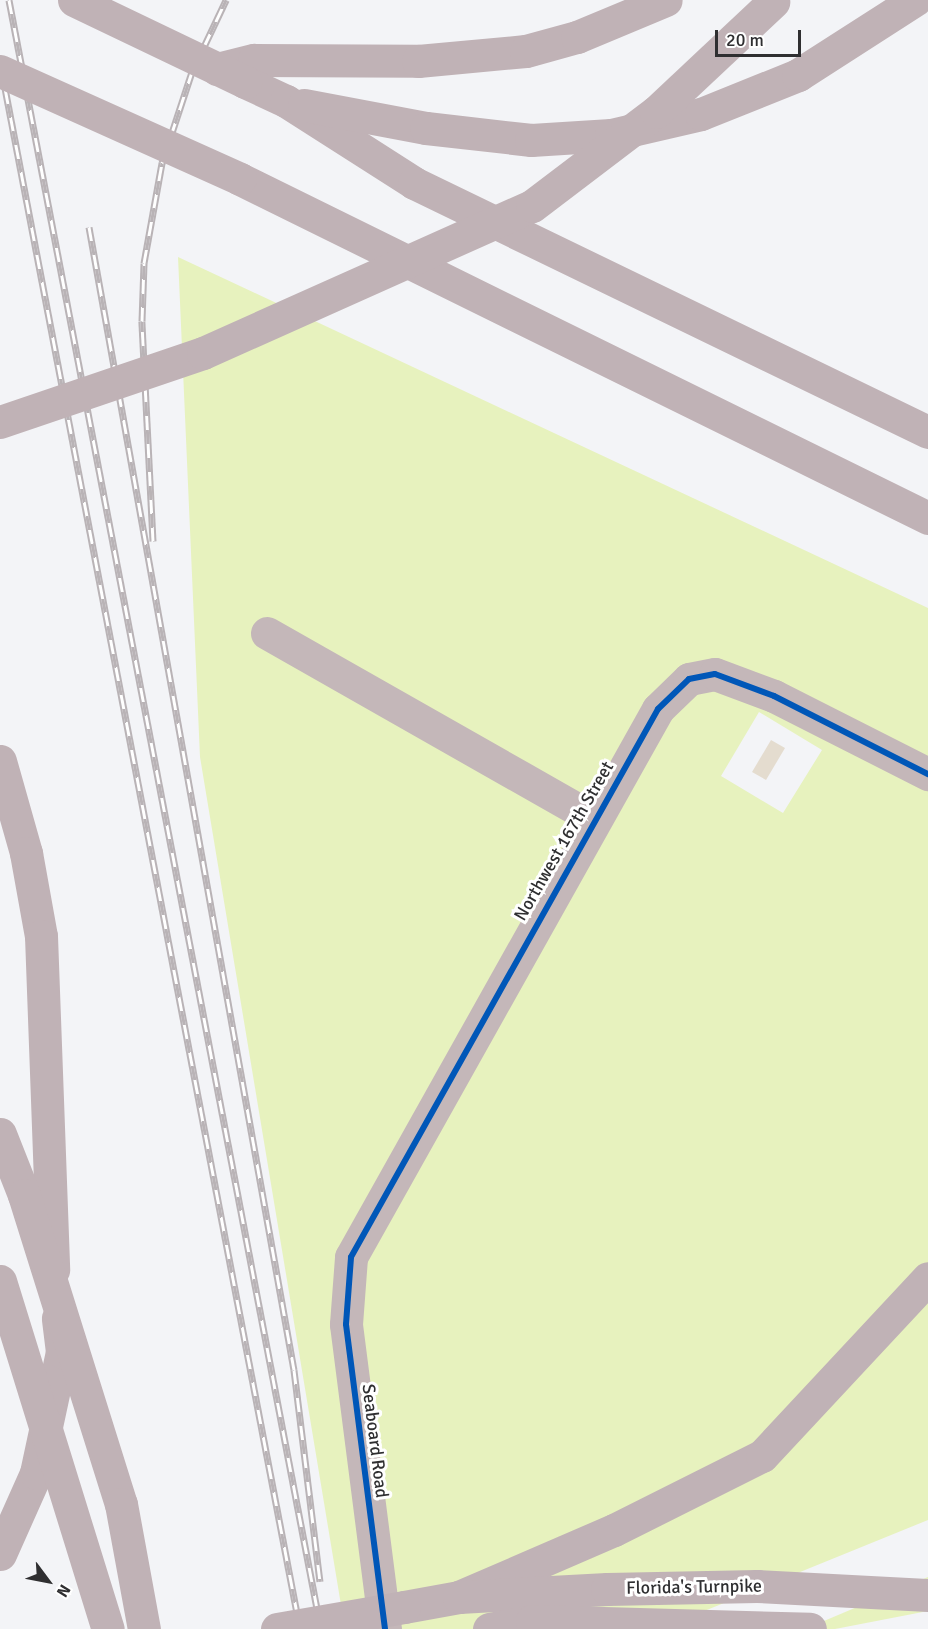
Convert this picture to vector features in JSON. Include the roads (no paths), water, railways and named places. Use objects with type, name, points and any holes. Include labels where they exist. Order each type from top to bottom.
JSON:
[{"type":"highway","points":[[74,0],[238,70],[414,183],[928,432]]},
{"type":"highway","points":[[238,70],[505,54],[577,37],[666,0]]},
{"type":"highway","points":[[286,101],[426,128],[531,140],[611,135],[700,114],[798,75],[915,0]]},
{"type":"highway","points":[[0,422],[203,353],[532,206],[656,112],[774,1]]},
{"type":"highway","points":[[0,71],[240,179],[928,518]]},
{"type":"highway","points":[[0,761],[26,853],[40,936],[51,1248],[62,1352],[36,1473],[0,1554]]},
{"type":"highway","points":[[0,1134],[24,1195],[121,1504],[144,1629]]},
{"type":"highway","points":[[276,1629],[394,1618],[459,1597],[614,1530],[762,1456],[928,1278]]},
{"type":"highway","points":[[0,1281],[108,1629]]},
{"type":"highway","name":"Florida's Turnpike","points":[[459,1597],[757,1586],[928,1594]]},
{"type":"highway","points":[[489,1629],[532,1622],[810,1629]]},
{"type":"street","points":[[267,633],[593,818]]},
{"type":"street","name":"Northwest 167th Street","points":[[351,1257],[593,818],[673,690],[690,679],[715,674],[747,684],[928,774]]},
{"type":"street","name":"Seaboard Road","points":[[351,1257],[346,1324],[394,1618]]},
{"type":"railway","points":[[9,0],[321,1629]]},
{"type":"railway","points":[[153,541],[142,321],[144,263],[162,163],[192,72],[226,0]]},
{"type":"railway","points":[[0,62],[300,1629]]},
{"type":"railway","points":[[89,227],[294,1370],[320,1581]]}]
